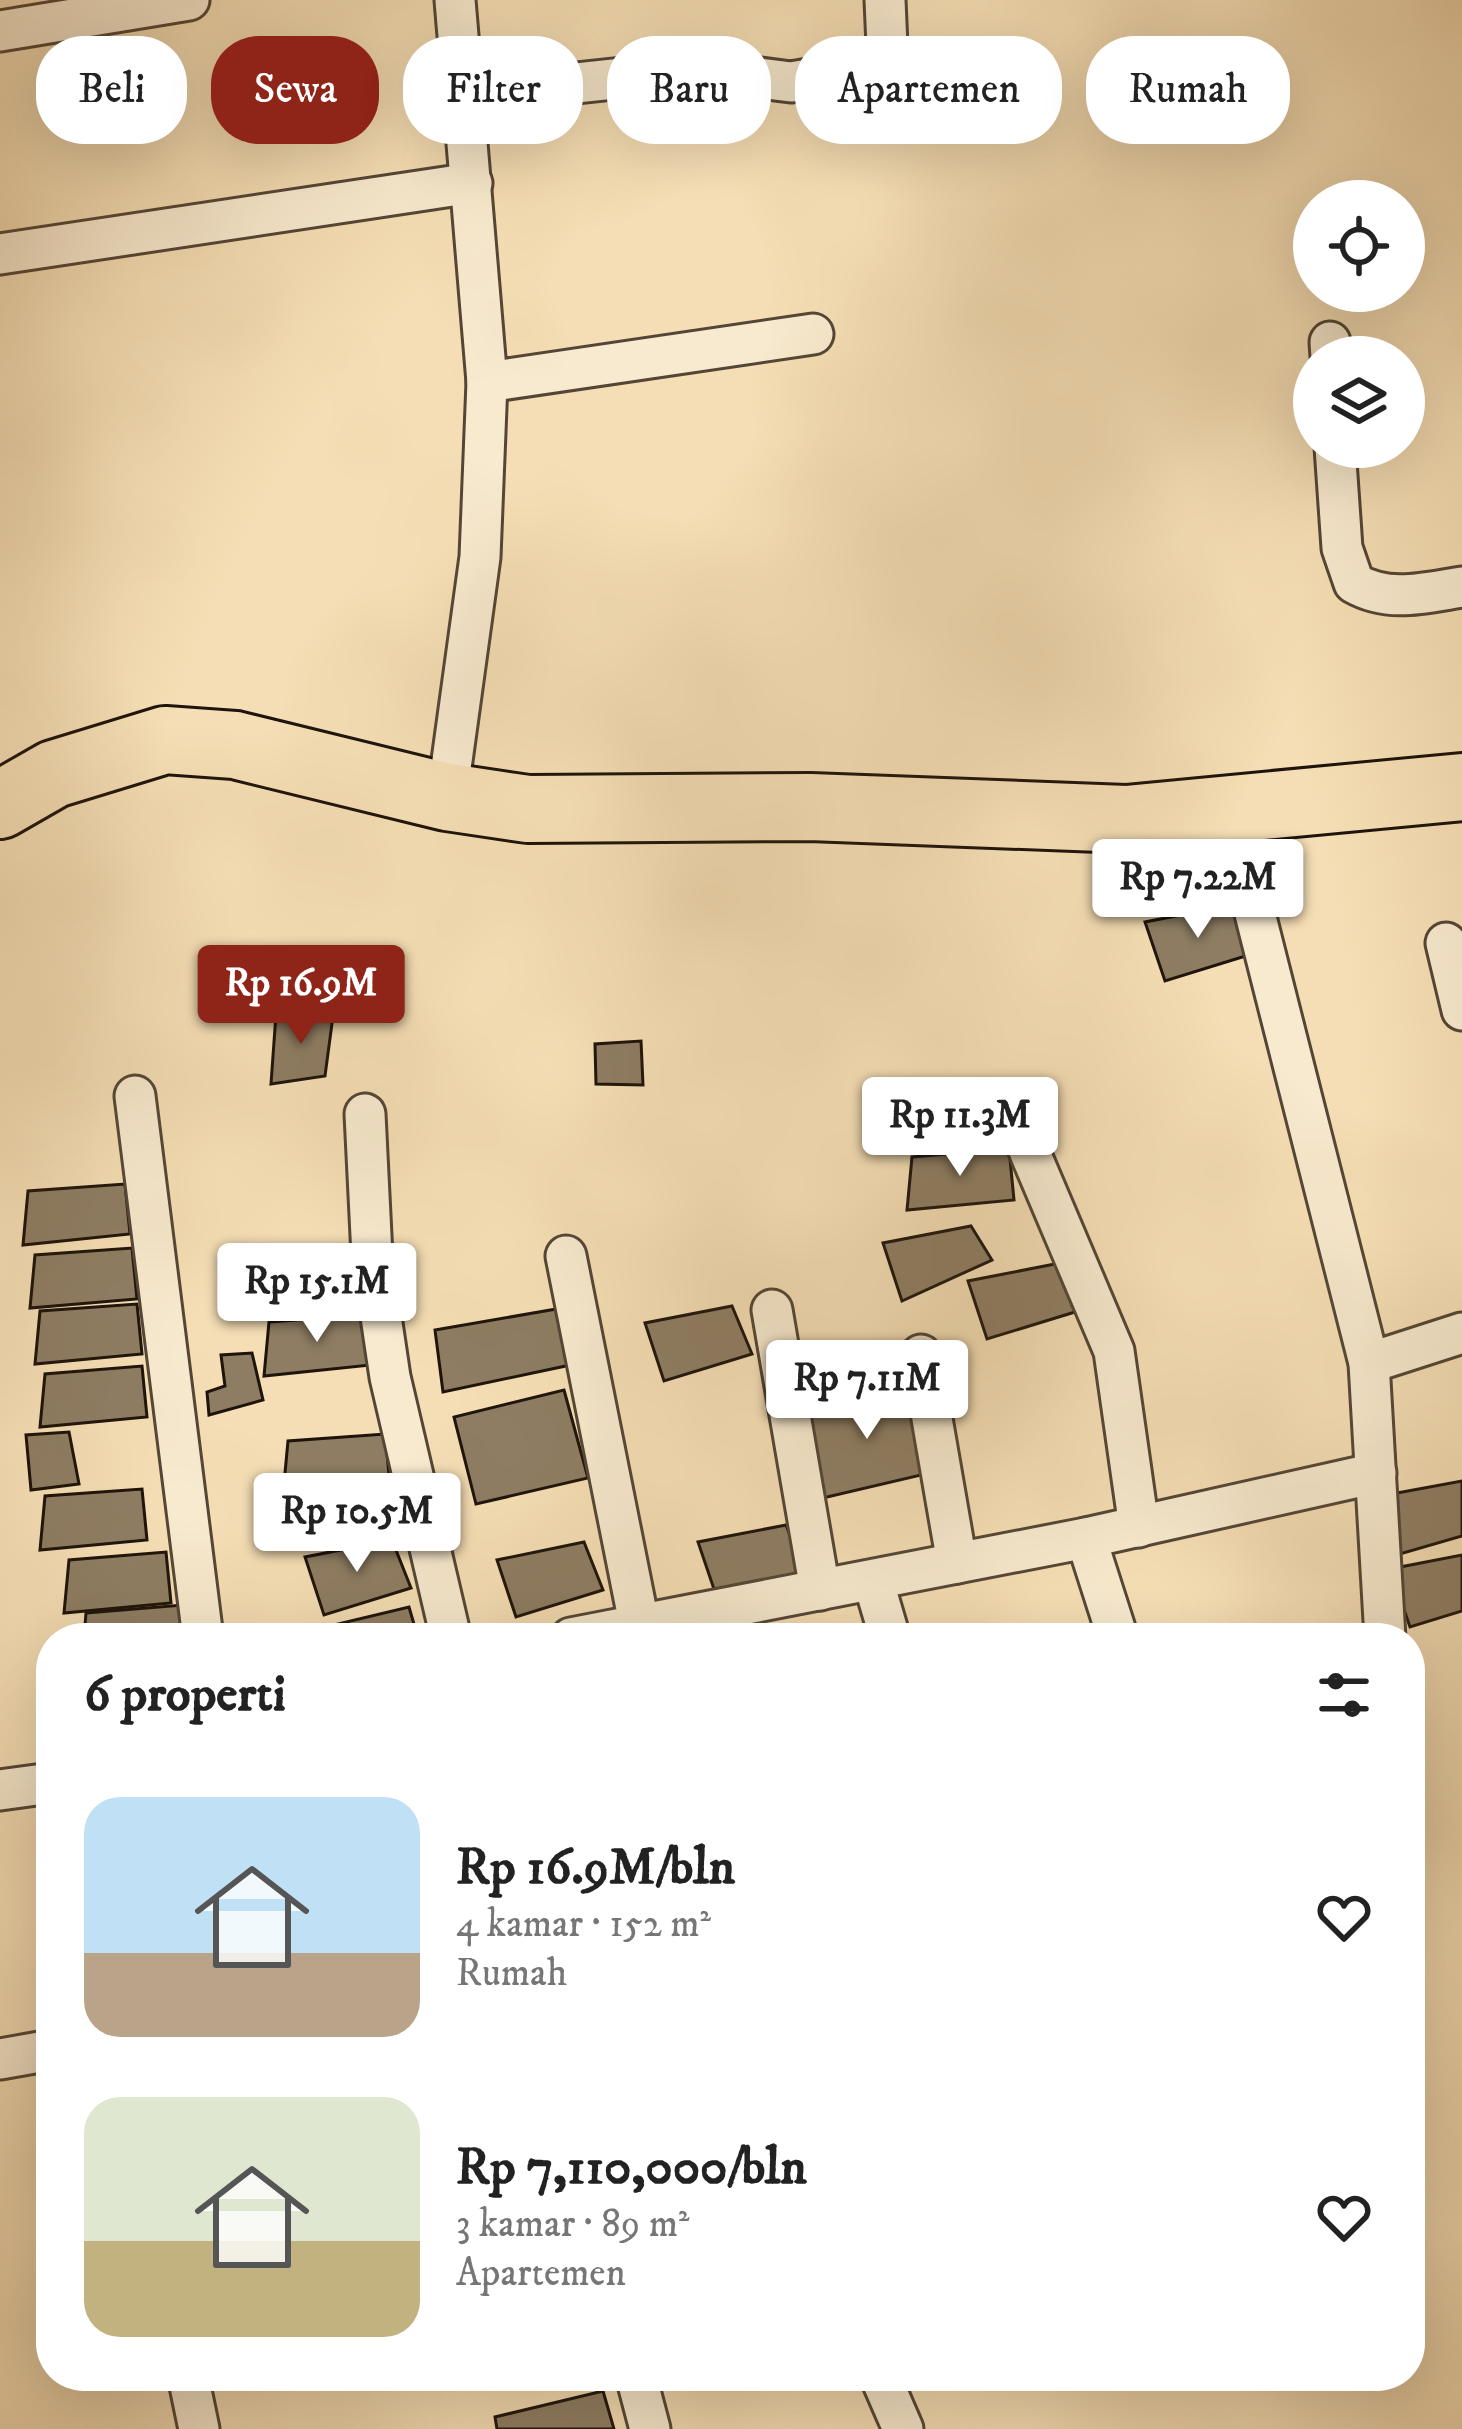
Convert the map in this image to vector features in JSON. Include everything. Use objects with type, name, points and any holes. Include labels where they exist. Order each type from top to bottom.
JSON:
[{"type":"highway","points":[[0,805],[54,774],[165,740],[235,746],[447,796],[528,808],[645,812],[810,807],[1126,819],[1462,787]]},
{"type":"street","points":[[0,31],[189,0]]},
{"type":"street","points":[[455,0],[459,36]]},
{"type":"street","points":[[583,82],[697,70],[791,82],[839,74],[879,56],[887,46],[885,0]]},
{"type":"street","points":[[447,796],[480,557],[487,382],[469,144]]},
{"type":"street","points":[[0,254],[472,183]]},
{"type":"street","points":[[487,382],[813,334]]},
{"type":"street","points":[[1336,468],[1342,548],[1354,583],[1374,594],[1401,596],[1462,587]]},
{"type":"street","points":[[1229,811],[1369,1363],[1383,1623]]},
{"type":"street","points":[[1446,943],[1462,1010]]},
{"type":"street","points":[[135,1096],[201,1623]]},
{"type":"street","points":[[365,1114],[371,1256],[390,1377],[448,1623]]},
{"type":"street","points":[[1025,1141],[1114,1351],[1139,1527]]},
{"type":"street","points":[[566,1256],[638,1623]]},
{"type":"street","points":[[772,1310],[820,1590]]},
{"type":"street","points":[[1369,1363],[1462,1333]]},
{"type":"street","points":[[920,1355],[957,1563]]},
{"type":"street","points":[[675,1623],[1376,1473]]},
{"type":"street","points":[[1086,1538],[1113,1623]]},
{"type":"street","points":[[872,1580],[885,1623]]},
{"type":"street","points":[[0,1790],[36,1785]]},
{"type":"street","points":[[0,2059],[36,2053]]},
{"type":"street","points":[[191,2391],[199,2429]]},
{"type":"street","points":[[640,2391],[650,2429]]},
{"type":"street","points":[[887,2391],[903,2429]]},
{"type":"building","points":[[1233,905],[1252,954],[1165,981],[1145,922]]},
{"type":"building","points":[[276,1014],[333,1016],[325,1076],[271,1084]]},
{"type":"building","points":[[641,1041],[643,1085],[596,1084],[595,1044]]},
{"type":"building","points":[[1009,1149],[1014,1200],[907,1210],[912,1157]]},
{"type":"building","points":[[125,1184],[130,1234],[23,1245],[28,1191]]},
{"type":"building","points":[[971,1226],[992,1260],[902,1301],[883,1243]]},
{"type":"building","points":[[132,1248],[137,1299],[30,1308],[35,1255]]},
{"type":"building","points":[[1055,1264],[1075,1312],[987,1339],[968,1281]]},
{"type":"building","points":[[137,1304],[142,1354],[35,1364],[40,1311]]},
{"type":"building","points":[[732,1306],[752,1354],[664,1381],[645,1323]]},
{"type":"building","points":[[562,1308],[575,1364],[443,1392],[435,1330]]},
{"type":"building","points":[[365,1315],[371,1365],[264,1376],[269,1322]]},
{"type":"building","points":[[252,1353],[263,1400],[209,1415],[207,1392],[225,1386],[221,1355]]},
{"type":"building","points":[[142,1366],[147,1417],[40,1427],[45,1374]]},
{"type":"building","points":[[910,1385],[934,1472],[823,1498],[800,1411]]},
{"type":"building","points":[[564,1390],[588,1478],[476,1504],[454,1417]]},
{"type":"building","points":[[69,1432],[79,1484],[31,1490],[26,1435]]},
{"type":"building","points":[[385,1434],[390,1484],[283,1494],[288,1441]]},
{"type":"building","points":[[1462,1481],[1462,1536],[1400,1554],[1381,1496]]},
{"type":"building","points":[[142,1489],[147,1540],[40,1550],[45,1496]]},
{"type":"building","points":[[786,1525],[805,1574],[718,1601],[698,1542]]},
{"type":"building","points":[[392,1540],[411,1588],[324,1615],[305,1557]]},
{"type":"building","points":[[584,1542],[603,1590],[516,1617],[497,1560]]},
{"type":"building","points":[[166,1552],[171,1603],[64,1613],[69,1560]]},
{"type":"building","points":[[1462,1555],[1462,1611],[1409,1623],[1390,1569]]},
{"type":"building","points":[[183,1605],[185,1623],[85,1623],[86,1613]]},
{"type":"building","points":[[409,1607],[414,1623],[342,1623]]},
{"type":"building","points":[[603,2391],[614,2429],[497,2429],[495,2417]]}]
